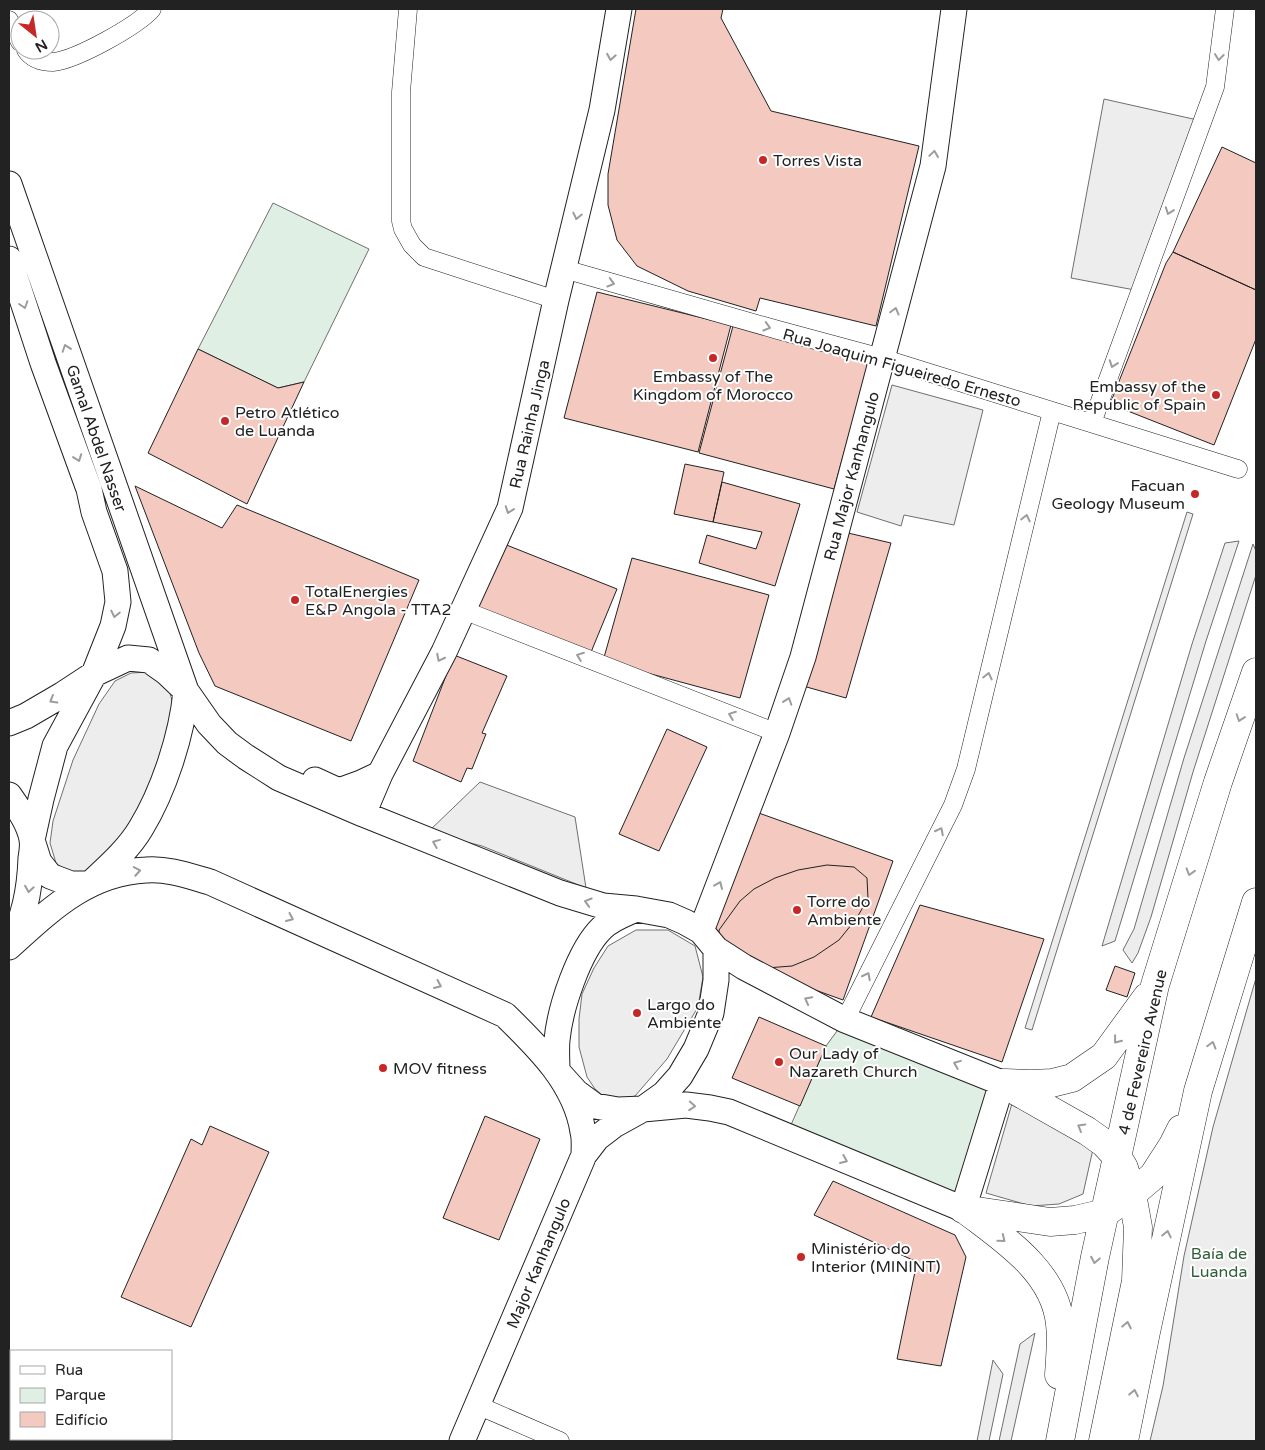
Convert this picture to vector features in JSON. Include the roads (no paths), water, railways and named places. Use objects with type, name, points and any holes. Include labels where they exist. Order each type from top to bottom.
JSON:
[{"type":"main road","name":"Rua Rainha Jinga","points":[[363,814],[380,774],[444,652],[510,508],[556,300],[602,110],[619,9]]},
{"type":"main road","name":"Rua Major Kanhangulo","points":[[709,940],[803,658],[933,166],[954,9]]},
{"type":"main road","name":"Gamal Abdel Nasser","points":[[9,184],[186,691]]},
{"type":"main road","name":"Gamal Abdel Nasser","points":[[9,259],[43,363],[89,489],[94,512],[115,571],[118,602],[94,674],[55,746],[32,840]]},
{"type":"main road","points":[[136,552],[175,620],[198,681],[228,728],[253,747],[285,766],[339,790],[380,774]]},
{"type":"main road","points":[[9,723],[26,716],[94,674],[128,658],[149,660],[166,672],[186,691],[209,724],[226,743],[279,778],[363,814],[560,893],[603,906],[669,915],[709,940],[744,967],[845,1020],[1002,1082],[1087,1130],[1104,1143],[1118,1158],[1124,1168],[1132,1194],[1138,1227],[1136,1281],[1103,1441]]},
{"type":"main road","name":"4 de Fevereiro Avenue","points":[[1059,1441],[1105,1213],[1155,986],[1218,782],[1256,672]]},
{"type":"main road","points":[[9,946],[49,911],[90,884],[118,858],[141,829],[157,798],[179,733],[184,714],[186,691]]},
{"type":"main road","points":[[9,795],[26,823],[39,862],[50,876],[71,884],[90,884],[117,875],[147,870],[180,873],[210,882],[505,1015],[540,1050],[576,1092],[595,1106],[618,1110],[643,1110],[686,1105],[729,1112],[964,1209],[1050,1222],[1075,1220],[1105,1213],[1153,1176],[1173,1146],[1198,1091]]},
{"type":"main road","points":[[9,946],[18,927],[28,896],[31,876],[32,840]]},
{"type":"main road","points":[[1124,1441],[1198,1091],[1256,902]]},
{"type":"main road","points":[[584,1155],[584,1132],[578,1112],[557,1071],[557,1040],[564,1003],[578,967],[592,940],[604,926],[636,909]]},
{"type":"main road","points":[[643,1110],[680,1076],[696,1049],[710,1013],[716,980],[709,940]]},
{"type":"main road","points":[[1002,1082],[1052,1083],[1072,1078],[1104,1056],[1155,986]]},
{"type":"main road","points":[[964,1209],[1002,1082]]},
{"type":"main road","name":"Major Kanhangulo","points":[[462,1441],[584,1155],[597,1138],[614,1125],[643,1110]]},
{"type":"main road","points":[[964,1209],[1035,1267],[1055,1299],[1060,1324],[1059,1441]]},
{"type":"street","points":[[38,60],[54,62],[81,54],[130,26],[152,9]]},
{"type":"street","points":[[408,9],[401,92],[400,206],[403,229],[412,245],[424,257],[556,300]]},
{"type":"street","points":[[1092,423],[1215,87],[1225,9]]},
{"type":"street","name":"Rua Joaquim Figueiredo Ernesto","points":[[564,269],[882,358],[1238,469]]},
{"type":"street","points":[[845,1020],[953,805],[966,769],[1052,411]]},
{"type":"street","points":[[463,610],[777,733]]},
{"type":"street","points":[[477,1405],[560,1441]]},
{"type":"place","name":"Torres Vista","points":[[763,160]]},
{"type":"place","name":"Embassy of The Kingdom of Morocco","points":[[713,358]]},
{"type":"place","name":"Embassy of the Republic of Spain","points":[[1216,395]]},
{"type":"place","name":"Petro Atlético de Luanda","points":[[225,421]]},
{"type":"place","name":"Facuan Geology Museum","points":[[1195,494]]},
{"type":"place","name":"TotalEnergies E&P Angola - TTA2","points":[[295,600]]},
{"type":"place","name":"Torre do Ambiente","points":[[797,910]]},
{"type":"place","name":"Largo do Ambiente","points":[[637,1013]]},
{"type":"place","name":"Our Lady of Nazareth Church","points":[[779,1062]]},
{"type":"place","name":"MOV fitness","points":[[383,1068]]},
{"type":"place","name":"Ministério do Interior (MININT)","points":[[801,1257]]},
{"type":"park label","name":"Baía de Luanda","points":[[1219,1262]]}]
